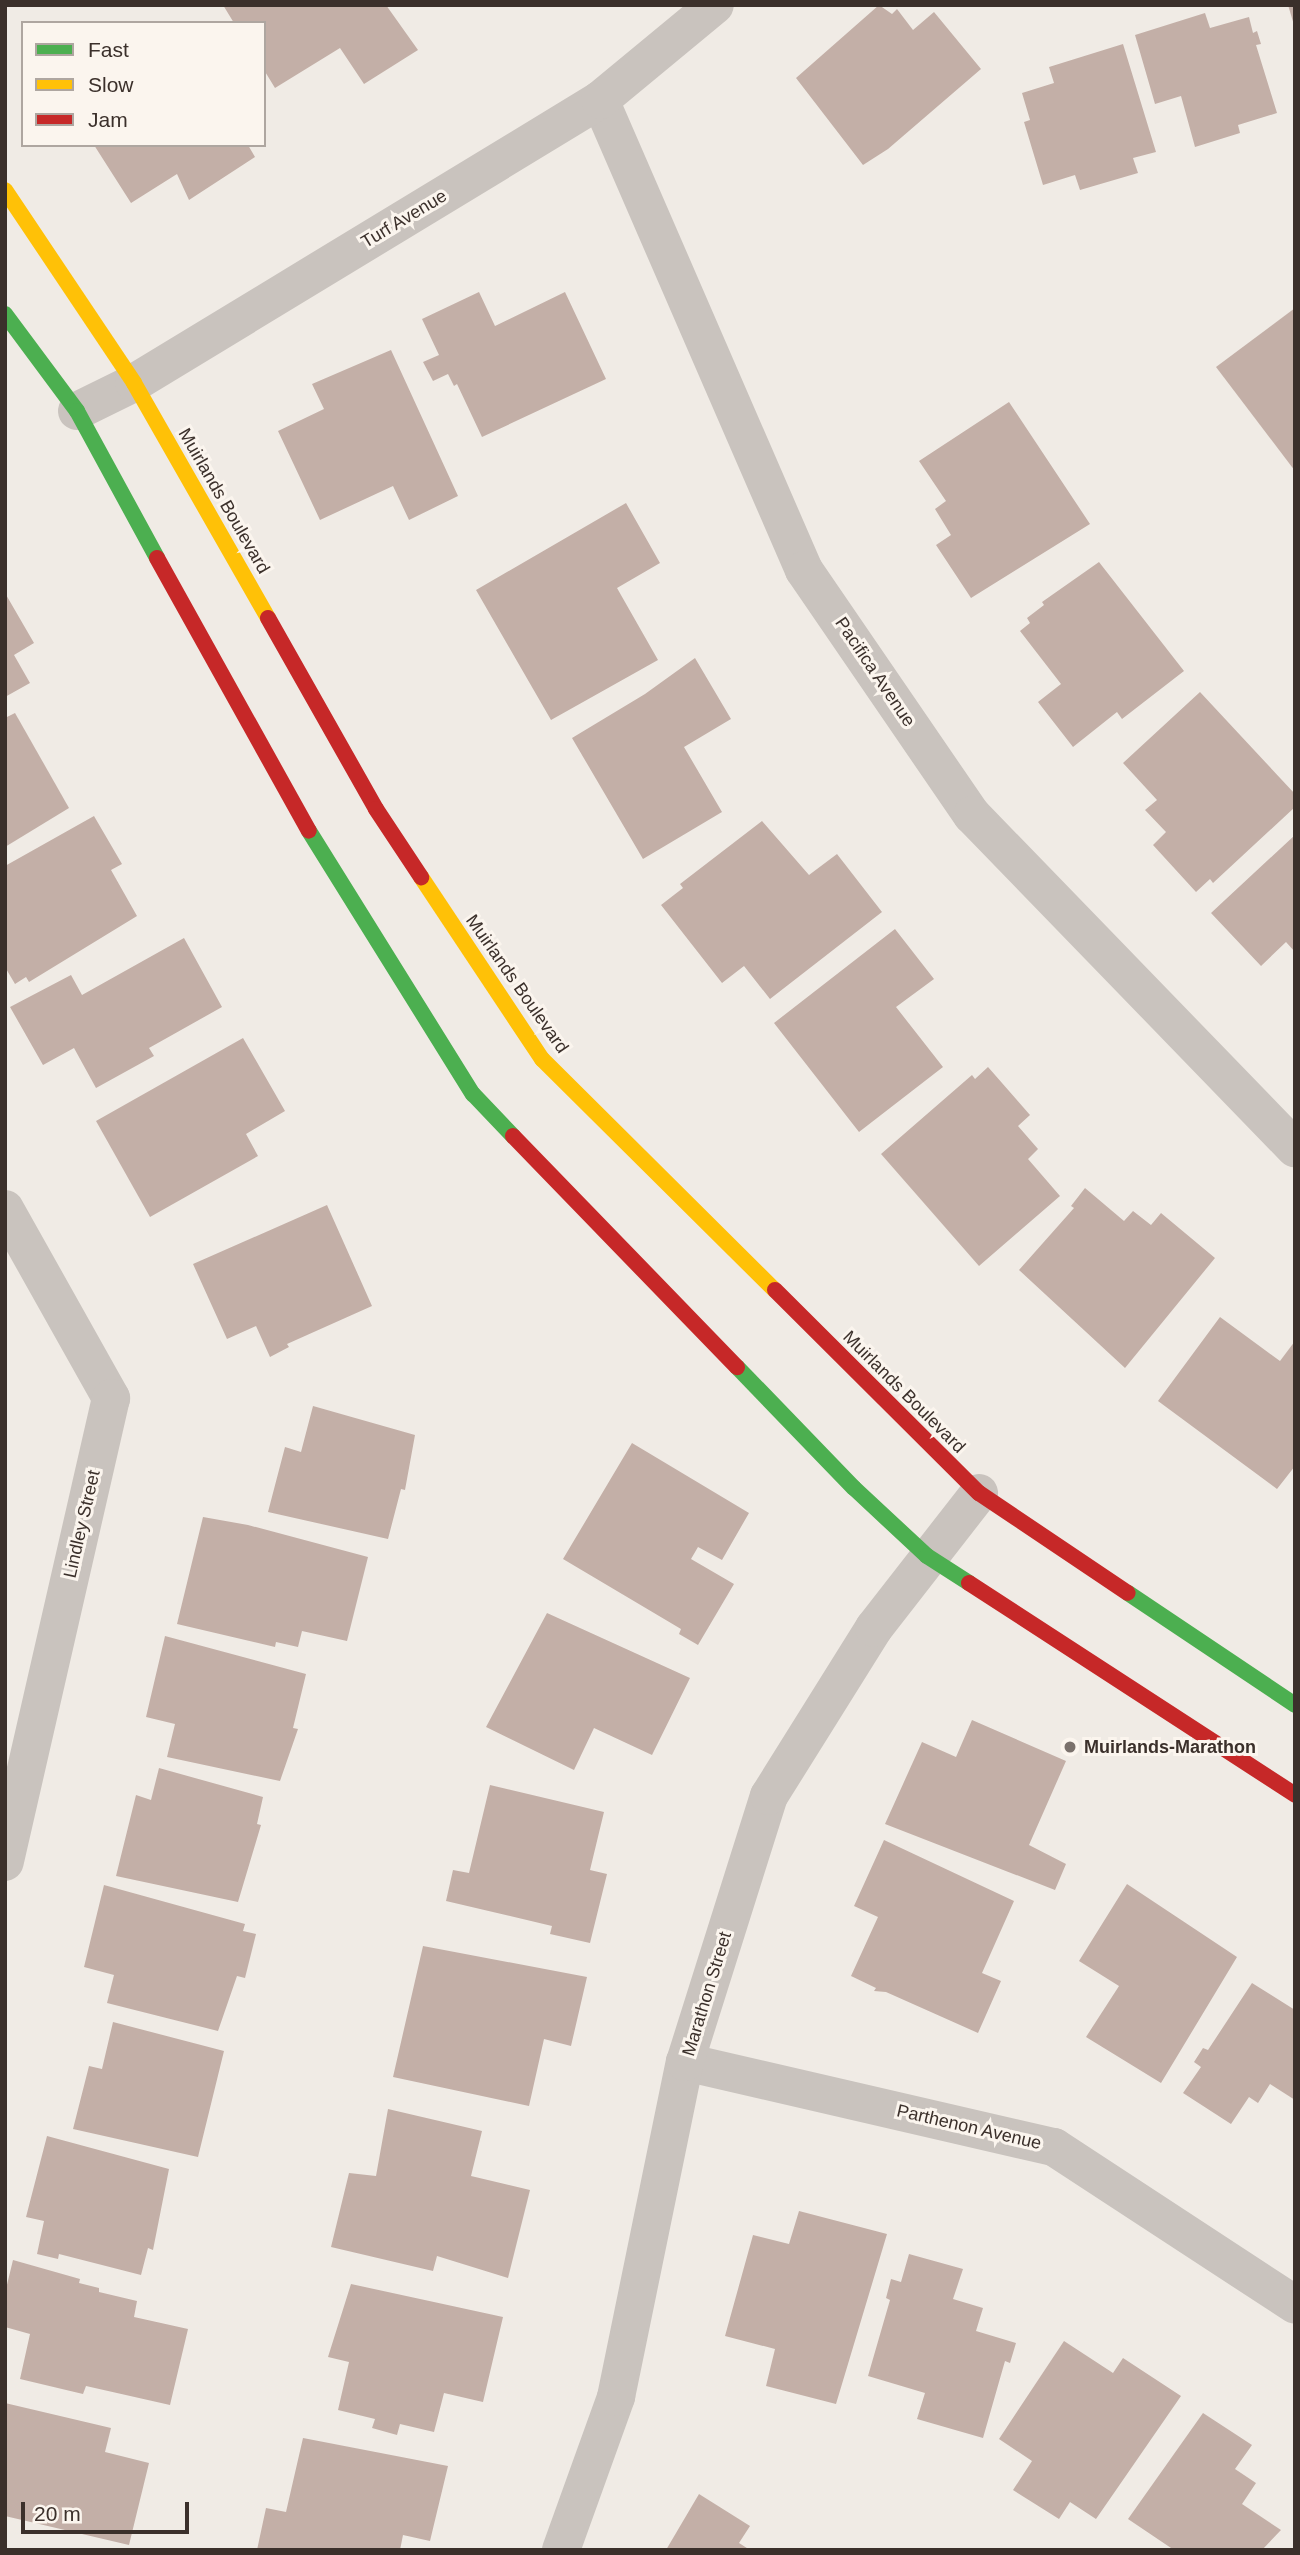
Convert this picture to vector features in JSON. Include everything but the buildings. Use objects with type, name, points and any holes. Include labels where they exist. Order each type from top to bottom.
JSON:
[{"type":"main road","name":"Muirlands Boulevard","points":[[5,190],[134,383],[376,809],[542,1059],[979,1493],[1295,1705]]},
{"type":"main road","points":[[5,314],[77,411],[278,781],[474,1094],[854,1488],[928,1556],[1295,1795]]},
{"type":"street","name":"Turf Avenue","points":[[77,411],[134,383],[600,100],[715,5]]},
{"type":"street","name":"Pacifica Avenue","points":[[600,100],[804,570],[972,815],[1295,1148]]},
{"type":"street","name":"Lindley Street","points":[[5,1209],[111,1398],[5,1862]]},
{"type":"street","name":"Marathon Street","points":[[561,2550],[616,2397],[685,2062],[769,1796],[874,1628],[979,1493]]},
{"type":"street","name":"Parthenon Avenue","points":[[685,2062],[1054,2147],[1295,2305]]},
{"type":"traffic: fast","points":[[5,314],[77,411],[157,558]]},
{"type":"traffic: fast","points":[[309,831],[473,1094],[513,1136]]},
{"type":"traffic: fast","points":[[737,1367],[854,1488],[927,1556],[969,1583]]},
{"type":"traffic: fast","points":[[1128,1593],[1295,1705]]},
{"type":"traffic: slow","points":[[5,190],[134,383],[268,618]]},
{"type":"traffic: slow","points":[[421,877],[542,1059],[775,1290]]},
{"type":"traffic: jam","points":[[157,558],[309,831]]},
{"type":"traffic: jam","points":[[268,618],[376,809],[421,877]]},
{"type":"traffic: jam","points":[[513,1136],[737,1367]]},
{"type":"traffic: jam","points":[[775,1290],[979,1493],[1128,1593]]},
{"type":"traffic: jam","points":[[969,1583],[1295,1795]]},
{"type":"place","name":"Muirlands-Marathon","points":[[1070,1747]]}]
